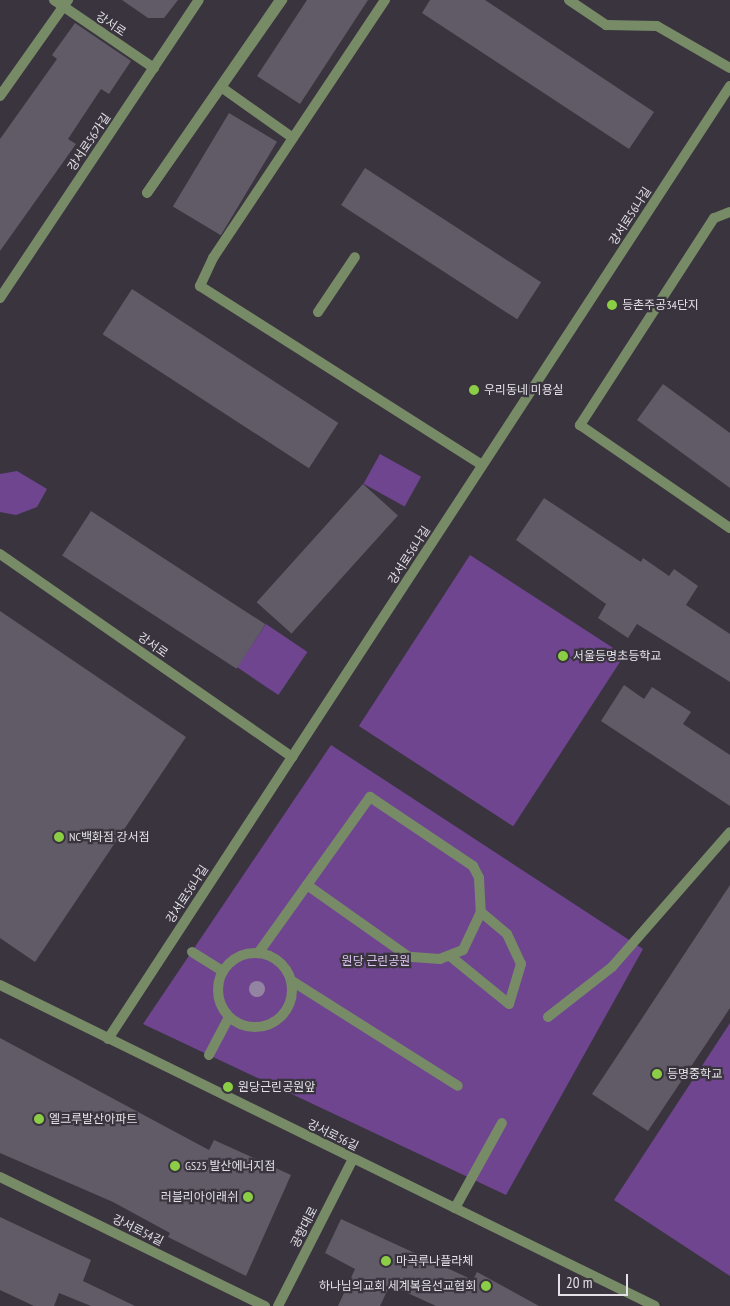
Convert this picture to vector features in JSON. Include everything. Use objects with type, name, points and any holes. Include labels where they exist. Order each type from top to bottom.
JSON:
[{"type":"street","name":"강서로","points":[[54,0],[66,3],[154,68]]},
{"type":"street","name":"강서로56가길","points":[[0,298],[200,0]]},
{"type":"street","points":[[281,0],[221,87],[147,193],[281,0]]},
{"type":"street","points":[[385,0],[213,258],[200,286],[482,466]]},
{"type":"street","points":[[569,0],[606,25],[657,26],[730,68]]},
{"type":"street","points":[[0,96],[66,3]]},
{"type":"street","name":"강서로56나길","points":[[108,1038],[730,86]]},
{"type":"street","points":[[221,87],[293,138]]},
{"type":"street","points":[[730,212],[714,218],[580,425],[730,528]]},
{"type":"street","points":[[318,312],[355,257]]},
{"type":"street","name":"강서로","points":[[0,554],[292,757]]},
{"type":"street","points":[[260,952],[370,797],[473,866],[479,878],[482,912],[464,950],[440,959],[409,957],[307,886]]},
{"type":"street","points":[[548,1017],[612,967],[730,832]]},
{"type":"street","points":[[450,956],[510,1004],[510,991],[518,980],[521,964],[507,934],[482,912]]},
{"type":"street","points":[[192,952],[222,971]]},
{"type":"street","points":[[292,981],[290,1005],[274,1022],[251,1027],[229,1017],[218,995],[222,971],[238,956],[260,952],[280,962],[292,981],[458,1086]]},
{"type":"street","name":"강서로56길","points":[[0,986],[655,1306]]},
{"type":"street","points":[[209,1056],[229,1017]]},
{"type":"street","points":[[455,1208],[502,1123]]},
{"type":"street","name":"공항대로","points":[[278,1306],[353,1159]]},
{"type":"street","name":"강서로54길","points":[[0,1177],[265,1306]]},
{"type":"green space","points":[[380,454],[421,477],[405,507],[364,484]]},
{"type":"green space","points":[[17,471],[47,489],[37,507],[16,515],[0,512],[0,474]]},
{"type":"green space","points":[[470,555],[624,655],[513,826],[359,726]]},
{"type":"green space","points":[[266,624],[307,652],[278,695],[237,667]]},
{"type":"green space","name":"원당 근린공원","points":[[331,745],[643,949],[506,1195],[143,1024]]},
{"type":"green space","points":[[730,1023],[730,1276],[614,1200]]},
{"type":"building","points":[[122,0],[178,0],[164,18],[148,18]]},
{"type":"building","points":[[307,0],[368,0],[300,104],[257,76]]},
{"type":"building","points":[[430,0],[485,0],[654,112],[629,149],[422,13]]},
{"type":"building","points":[[75,23],[131,61],[109,94],[101,89],[68,139],[76,144],[0,251],[0,139],[57,59],[52,55]]},
{"type":"building","points":[[229,113],[277,142],[221,235],[173,206]]},
{"type":"building","points":[[365,168],[541,282],[517,319],[341,205]]},
{"type":"building","points":[[132,289],[338,423],[309,468],[103,334]]},
{"type":"building","points":[[663,384],[730,433],[730,488],[637,420]]},
{"type":"building","points":[[363,484],[398,515],[292,634],[257,602]]},
{"type":"building","points":[[544,498],[641,562],[643,558],[669,576],[674,569],[698,586],[686,605],[730,634],[730,682],[637,624],[628,638],[598,618],[606,604],[516,540]]},
{"type":"building","points":[[91,511],[265,624],[237,669],[62,555]]},
{"type":"building","name":"NC백화점 강서점","points":[[0,611],[186,737],[35,962],[0,938]]},
{"type":"building","points":[[624,685],[644,699],[652,687],[691,712],[683,724],[730,755],[730,806],[601,721]]},
{"type":"building","points":[[730,885],[730,1008],[648,1131],[592,1094]]},
{"type":"building","points":[[0,1038],[209,1150],[214,1140],[291,1175],[246,1276],[168,1237],[170,1233],[113,1202],[0,1153]]},
{"type":"building","points":[[0,1217],[91,1260],[83,1281],[135,1306],[91,1306],[59,1293],[54,1306],[34,1306],[0,1290]]},
{"type":"building","name":"마곡루나플라체","points":[[341,1219],[473,1280],[477,1272],[539,1306],[436,1306],[390,1285],[380,1306],[338,1306],[355,1269],[325,1253]]},
{"type":"place","name":"등촌주공34단지","points":[[612,305]]},
{"type":"place","name":"우리동네 미용실","points":[[474,390]]},
{"type":"place","name":"서울등명초등학교","points":[[563,656]]},
{"type":"place","name":"NC백화점 강서점","points":[[59,837]]},
{"type":"place","name":"등명중학교","points":[[657,1074]]},
{"type":"place","name":"원당근린공원앞","points":[[228,1087]]},
{"type":"place","name":"엘크루발산아파트","points":[[39,1119]]},
{"type":"place","name":"GS25 발산에너지점","points":[[175,1166]]},
{"type":"place","name":"러블리아이래쉬","points":[[248,1197]]},
{"type":"place","name":"마곡루나플라체","points":[[386,1261]]},
{"type":"place","name":"하나님의교회 세계복음선교협회","points":[[486,1286]]}]
